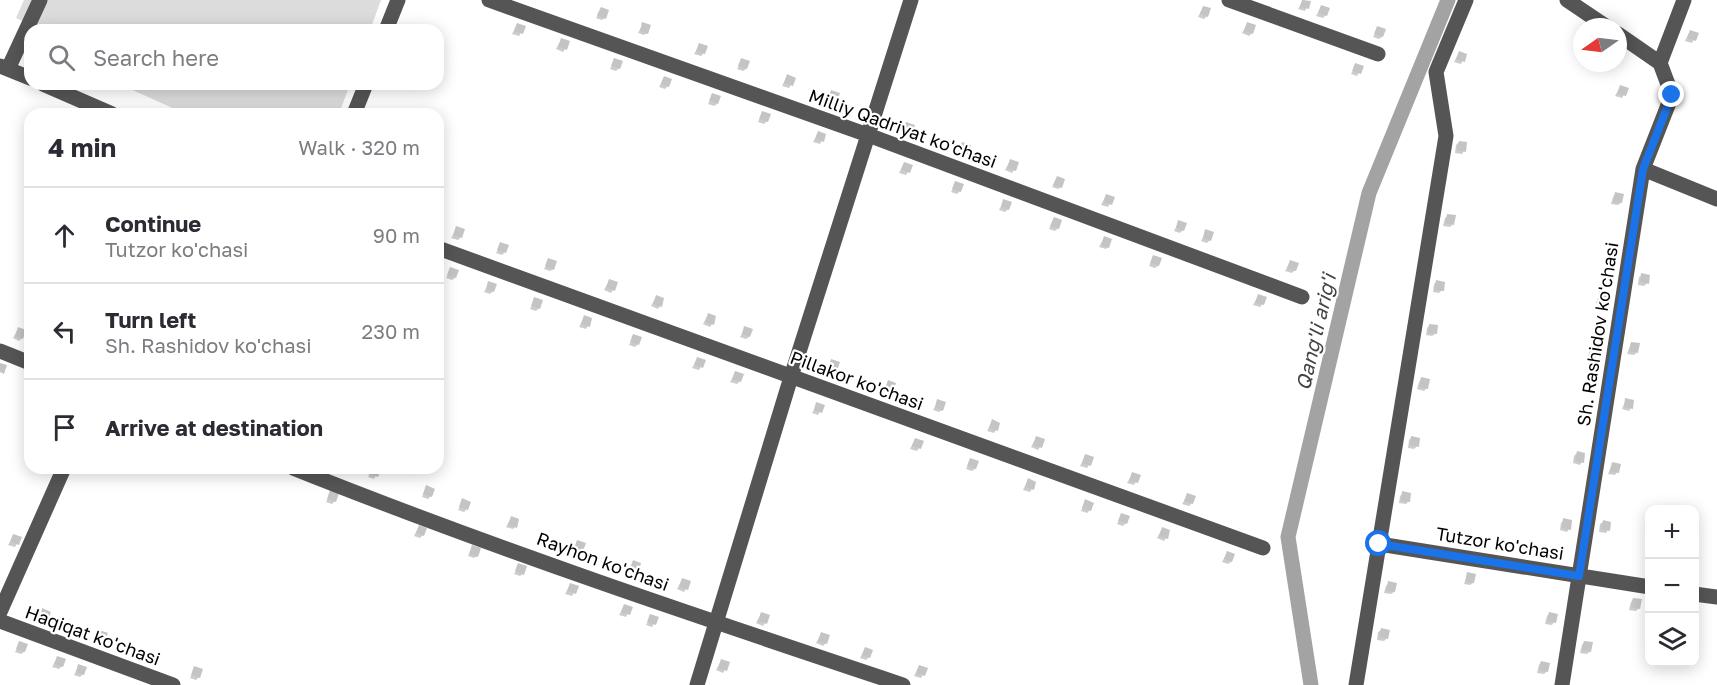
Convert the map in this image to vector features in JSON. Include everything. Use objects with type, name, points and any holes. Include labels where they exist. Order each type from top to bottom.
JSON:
[{"type":"street","points":[[27,24],[40,0]]},
{"type":"street","points":[[388,24],[398,0]]},
{"type":"street","name":"Milliy Qadriyat ko'chasi","points":[[489,0],[868,135],[1302,297]]},
{"type":"street","points":[[697,685],[791,377],[911,0]]},
{"type":"street","points":[[1229,0],[1378,54]]},
{"type":"street","points":[[1356,685],[1446,136],[1436,72],[1466,0]]},
{"type":"street","points":[[1567,0],[1594,18]]},
{"type":"street","points":[[1627,40],[1660,63],[1684,0]]},
{"type":"street","points":[[24,30],[4,67],[24,75]]},
{"type":"street","name":"Sh. Rashidov ko'chasi","points":[[1562,685],[1643,169],[1672,95],[1660,63]]},
{"type":"street","points":[[57,90],[98,108]]},
{"type":"street","points":[[356,108],[364,90]]},
{"type":"street","points":[[1643,169],[1717,199]]},
{"type":"street","name":"Pillakor ko'chasi","points":[[444,250],[1263,548]]},
{"type":"street","points":[[0,351],[24,361]]},
{"type":"street","points":[[0,612],[61,474]]},
{"type":"street","name":"Rayhon ko'chasi","points":[[308,474],[717,623],[903,685]]},
{"type":"street","name":"Tutzor ko'chasi","points":[[1379,544],[1645,586]]},
{"type":"street","points":[[1699,595],[1717,597]]},
{"type":"street","name":"Haqiqat ko'chasi","points":[[0,621],[173,685]]},
{"type":"shaded area","points":[[24,0],[381,0],[372,24],[30,24],[16,18]]},
{"type":"shaded area","points":[[132,90],[348,90],[341,108],[173,108]]},
{"type":"building","points":[[1302,0],[1311,1],[1309,9],[1300,7]]},
{"type":"building","points":[[1321,5],[1330,8],[1327,16],[1318,13]]},
{"type":"building","points":[[1203,6],[1211,8],[1208,17],[1200,14]]},
{"type":"building","points":[[601,7],[609,10],[606,19],[597,15]]},
{"type":"building","points":[[642,22],[651,25],[648,34],[640,31]]},
{"type":"building","points":[[1247,22],[1256,25],[1253,34],[1244,31]]},
{"type":"building","points":[[517,23],[526,26],[523,34],[514,31]]},
{"type":"building","points":[[1377,26],[1386,29],[1383,37],[1374,34]]},
{"type":"building","points":[[1690,30],[1699,33],[1696,41],[1687,38]]},
{"type":"building","points":[[561,38],[570,41],[567,50],[558,47]]},
{"type":"building","points":[[699,43],[708,46],[705,54],[696,51]]},
{"type":"building","points":[[1459,51],[1467,54],[1465,62],[1456,59]]},
{"type":"building","points":[[614,58],[623,61],[620,69],[611,66]]},
{"type":"building","points":[[741,58],[750,61],[747,69],[738,66]]},
{"type":"building","points":[[1355,63],[1364,66],[1361,74],[1352,71]]},
{"type":"building","points":[[787,74],[796,78],[793,86],[784,83]]},
{"type":"building","points":[[664,76],[672,79],[669,87],[661,84]]},
{"type":"building","points":[[1620,85],[1629,88],[1626,96],[1617,94]]},
{"type":"building","points":[[831,90],[840,93],[837,102],[828,99]]},
{"type":"building","points":[[712,93],[721,96],[718,104],[709,101]]},
{"type":"building","points":[[762,111],[771,114],[768,122],[759,119]]},
{"type":"building","points":[[906,122],[915,125],[912,134],[903,131]]},
{"type":"building","points":[[818,131],[826,134],[824,142],[815,139]]},
{"type":"building","points":[[1459,141],[1467,142],[1466,152],[1457,150]]},
{"type":"building","points":[[962,142],[971,145],[968,154],[959,151]]},
{"type":"building","points":[[1010,159],[1019,162],[1016,171],[1007,168]]},
{"type":"building","points":[[904,162],[913,165],[910,173],[901,170]]},
{"type":"building","points":[[1057,176],[1065,179],[1062,188],[1053,185]]},
{"type":"building","points":[[955,181],[964,184],[961,192],[952,189]]},
{"type":"building","points":[[1615,192],[1624,194],[1622,203],[1613,202]]},
{"type":"building","points":[[1106,194],[1115,197],[1112,205],[1103,202]]},
{"type":"building","points":[[1003,199],[1012,202],[1009,210],[1001,207]]},
{"type":"building","points":[[1447,214],[1456,215],[1454,225],[1445,223]]},
{"type":"building","points":[[1054,217],[1062,220],[1059,229],[1050,226]]},
{"type":"building","points":[[1178,220],[1187,223],[1184,231],[1176,228]]},
{"type":"building","points":[[456,226],[465,229],[462,238],[453,235]]},
{"type":"building","points":[[1205,229],[1214,232],[1211,241],[1203,238]]},
{"type":"building","points":[[1104,236],[1112,239],[1109,248],[1101,245]]},
{"type":"building","points":[[500,242],[509,245],[506,253],[497,250]]},
{"type":"building","points":[[1153,255],[1162,258],[1159,266],[1150,263]]},
{"type":"building","points":[[548,258],[557,261],[554,270],[545,266]]},
{"type":"building","points":[[1290,260],[1299,263],[1296,271],[1287,268]]},
{"type":"building","points":[[450,267],[459,270],[456,278],[447,275]]},
{"type":"building","points":[[1641,273],[1650,275],[1649,284],[1640,282]]},
{"type":"building","points":[[609,279],[618,282],[615,291],[606,288]]},
{"type":"building","points":[[1436,280],[1445,282],[1444,291],[1434,290]]},
{"type":"building","points":[[488,281],[497,284],[494,292],[486,289]]},
{"type":"building","points":[[1599,291],[1608,293],[1607,302],[1598,301]]},
{"type":"building","points":[[1258,294],[1267,297],[1264,305],[1255,303]]},
{"type":"building","points":[[656,295],[664,298],[662,307],[653,304]]},
{"type":"building","points":[[534,297],[543,300],[540,309],[531,306]]},
{"type":"building","points":[[708,313],[716,316],[714,325],[705,322]]},
{"type":"building","points":[[584,315],[592,318],[590,327],[581,324]]},
{"type":"building","points":[[1429,324],[1438,325],[1437,334],[1428,333]]},
{"type":"building","points":[[744,326],[753,329],[750,337],[742,334]]},
{"type":"building","points":[[18,327],[24,329],[23,339],[15,336]]},
{"type":"building","points":[[633,334],[642,337],[639,345],[630,342]]},
{"type":"building","points":[[1631,342],[1640,343],[1638,353],[1629,351]]},
{"type":"building","points":[[1591,346],[1599,348],[1598,357],[1589,356]]},
{"type":"building","points":[[697,357],[706,360],[703,368],[694,365]]},
{"type":"building","points":[[831,359],[840,362],[837,371],[828,368]]},
{"type":"building","points":[[0,363],[7,365],[4,374],[0,372]]},
{"type":"building","points":[[735,371],[744,374],[741,382],[732,379]]},
{"type":"building","points":[[1421,377],[1430,379],[1428,389],[1419,387]]},
{"type":"building","points":[[888,380],[896,383],[893,392],[885,389]]},
{"type":"building","points":[[1625,398],[1634,400],[1633,409],[1624,407]]},
{"type":"building","points":[[937,399],[946,402],[943,411],[935,407]]},
{"type":"building","points":[[816,402],[825,405],[822,413],[814,410]]},
{"type":"building","points":[[1581,409],[1590,410],[1588,420],[1579,418]]},
{"type":"building","points":[[992,419],[1000,423],[998,431],[989,428]]},
{"type":"building","points":[[1036,436],[1045,439],[1042,448],[1033,445]]},
{"type":"building","points":[[1411,436],[1420,438],[1419,447],[1410,445]]},
{"type":"building","points":[[915,438],[924,441],[921,449],[912,446]]},
{"type":"building","points":[[1577,451],[1585,453],[1584,463],[1575,461]]},
{"type":"building","points":[[1085,454],[1094,457],[1091,466],[1082,463]]},
{"type":"building","points":[[970,458],[979,461],[976,469],[967,466]]},
{"type":"building","points":[[1612,462],[1621,464],[1619,473],[1610,472]]},
{"type":"building","points":[[1132,472],[1141,475],[1138,483],[1129,481]]},
{"type":"building","points":[[1028,478],[1036,482],[1034,490],[1025,487]]},
{"type":"building","points":[[426,485],[435,489],[432,497],[423,494]]},
{"type":"building","points":[[330,490],[339,493],[336,502],[327,499]]},
{"type":"building","points":[[1402,491],[1411,493],[1410,502],[1401,501]]},
{"type":"building","points":[[1187,493],[1196,496],[1193,504],[1184,501]]},
{"type":"building","points":[[462,498],[471,502],[468,510],[459,507]]},
{"type":"building","points":[[1085,499],[1094,503],[1091,511],[1082,508]]},
{"type":"building","points":[[1121,513],[1130,516],[1127,524],[1118,521]]},
{"type":"building","points":[[511,516],[519,519],[517,528],[508,525]]},
{"type":"building","points":[[1563,518],[1572,520],[1571,530],[1562,528]]},
{"type":"building","points":[[1603,520],[1611,522],[1610,531],[1601,529]]},
{"type":"building","points":[[419,525],[427,528],[424,536],[416,533]]},
{"type":"building","points":[[1162,527],[1170,530],[1168,539],[1159,536]]},
{"type":"building","points":[[13,534],[22,537],[19,545],[10,542]]},
{"type":"building","points":[[577,540],[586,543],[583,551],[574,549]]},
{"type":"building","points":[[472,545],[481,548],[478,557],[469,554]]},
{"type":"building","points":[[1227,551],[1235,554],[1232,562],[1224,559]]},
{"type":"building","points":[[633,560],[641,563],[639,572],[630,569]]},
{"type":"building","points":[[518,563],[527,566],[524,575],[515,571]]},
{"type":"building","points":[[1467,572],[1476,574],[1474,583],[1465,582]]},
{"type":"building","points":[[682,578],[691,581],[688,590],[679,587]]},
{"type":"building","points":[[1388,581],[1397,583],[1395,592],[1386,591]]},
{"type":"building","points":[[570,583],[579,586],[576,594],[567,591]]},
{"type":"building","points":[[1633,598],[1642,599],[1640,609],[1631,607]]},
{"type":"building","points":[[624,604],[633,607],[630,615],[621,612]]},
{"type":"building","points":[[42,608],[51,612],[48,620],[40,617]]},
{"type":"building","points":[[761,612],[770,615],[767,624],[758,621]]},
{"type":"building","points":[[1549,612],[1558,614],[1556,623],[1547,621]]},
{"type":"building","points":[[650,614],[659,617],[656,625],[647,622]]},
{"type":"building","points":[[1381,628],[1390,630],[1388,639],[1379,637]]},
{"type":"building","points":[[99,630],[108,633],[105,641],[96,638]]},
{"type":"building","points":[[821,632],[830,635],[827,644],[818,641]]},
{"type":"building","points":[[19,641],[28,644],[25,652],[16,649]]},
{"type":"building","points":[[1584,641],[1593,642],[1591,652],[1582,650]]},
{"type":"building","points":[[865,647],[873,650],[870,658],[862,655]]},
{"type":"building","points":[[57,656],[66,659],[63,667],[54,664]]},
{"type":"building","points":[[721,659],[730,662],[727,671],[718,668]]},
{"type":"building","points":[[1541,661],[1550,663],[1548,672],[1539,670]]},
{"type":"building","points":[[78,664],[87,667],[84,675],[76,672]]},
{"type":"building","points":[[919,665],[928,668],[925,676],[916,673]]},
{"type":"building","points":[[194,666],[203,669],[200,678],[191,675]]},
{"type":"waterway","name":"Qang'li arig'i","points":[[1311,685],[1288,537],[1369,193],[1448,0]]},
{"type":"route","points":[[1379,544],[1579,576],[1643,169],[1672,95]]}]
